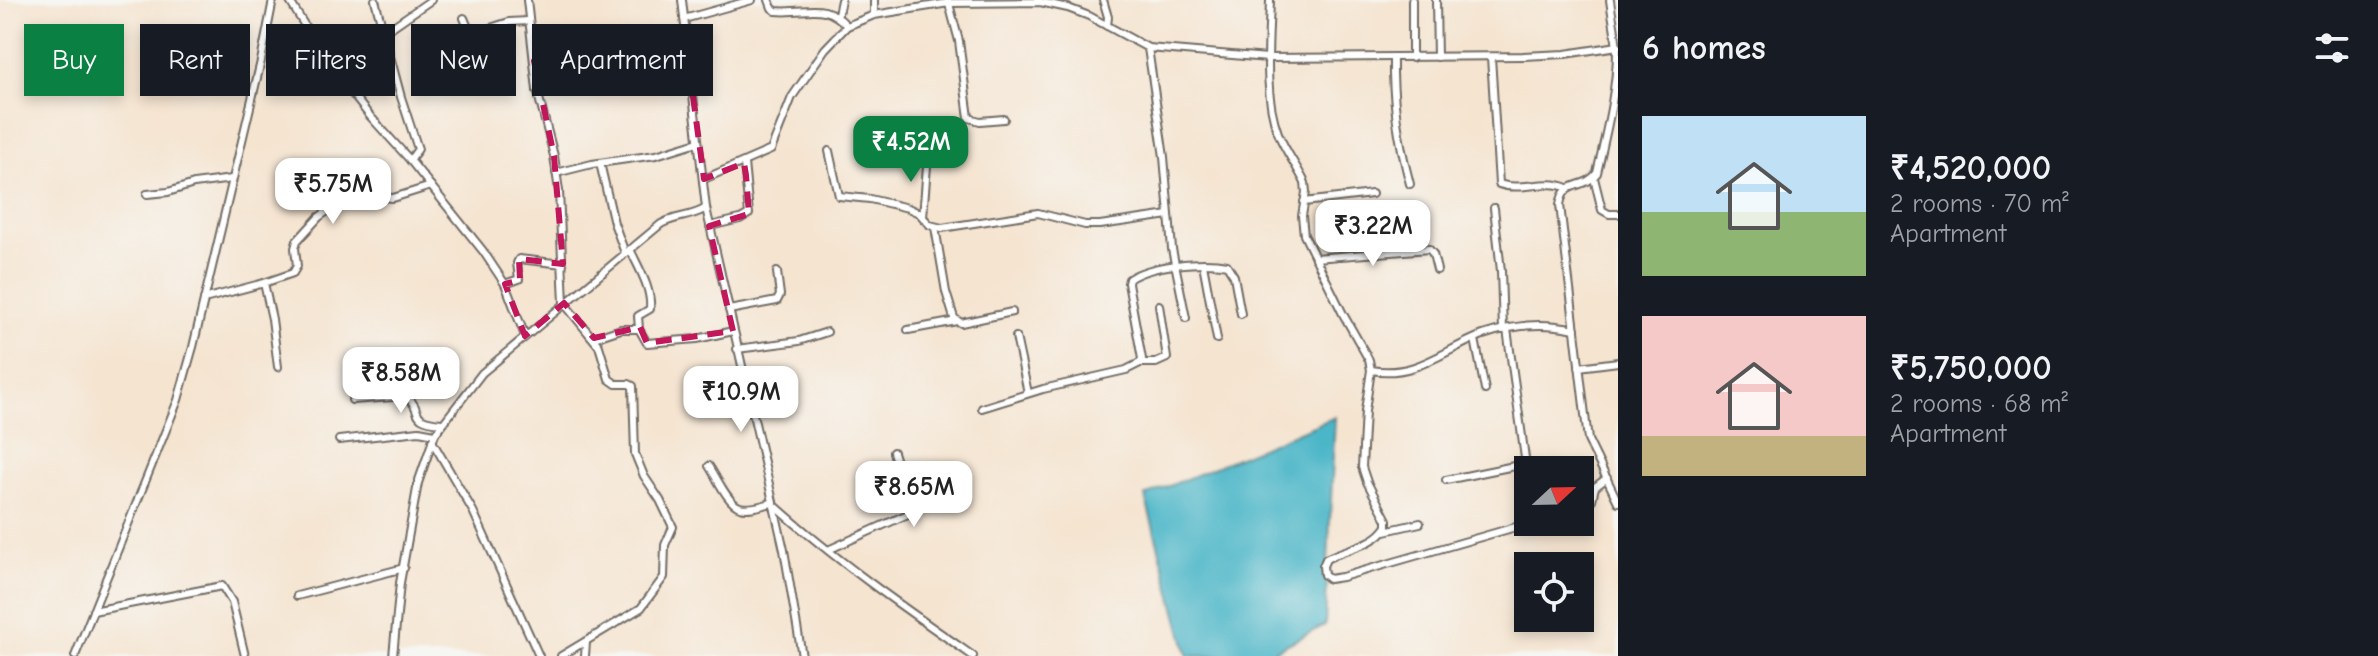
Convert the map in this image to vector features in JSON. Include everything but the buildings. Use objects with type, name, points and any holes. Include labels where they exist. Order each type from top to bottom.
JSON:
[{"type":"street","points":[[75,656],[174,412],[193,347],[273,0]]},
{"type":"street","points":[[289,0],[329,65],[483,251],[505,284],[525,336]]},
{"type":"street","points":[[375,0],[382,24]]},
{"type":"street","points":[[395,25],[431,0]]},
{"type":"street","points":[[527,0],[532,45]]},
{"type":"street","points":[[682,0],[684,24]]},
{"type":"street","points":[[684,19],[752,0]]},
{"type":"street","points":[[769,0],[776,11],[825,8],[838,14],[847,26]]},
{"type":"street","points":[[838,14],[841,0]]},
{"type":"street","points":[[874,0],[874,15]]},
{"type":"street","points":[[1103,0],[1107,26]]},
{"type":"street","points":[[1270,0],[1268,58],[1274,121],[1305,183],[1304,235],[1365,351],[1371,372],[1362,467],[1387,520],[1385,531]]},
{"type":"street","points":[[1412,0],[1412,58]]},
{"type":"street","points":[[1436,0],[1437,57]]},
{"type":"street","points":[[1610,0],[1617,46],[1610,113],[1594,178],[1602,210],[1618,214]]},
{"type":"street","points":[[948,2],[959,41],[969,118],[980,121],[1004,119]]},
{"type":"street","points":[[704,179],[764,155],[773,147],[794,93],[825,49],[847,26],[874,15],[948,2],[1053,4],[1089,16],[1148,48],[1268,58],[1491,57],[1565,54],[1617,46]]},
{"type":"street","points":[[464,18],[469,30],[475,33],[509,22],[529,21]]},
{"type":"street","points":[[1148,48],[1175,265],[1186,318]]},
{"type":"street","points":[[1491,57],[1499,184],[1549,183],[1568,188]]},
{"type":"street","points":[[1393,58],[1398,129],[1410,184]]},
{"type":"street","points":[[395,74],[418,149],[410,160]]},
{"type":"street","points":[[538,96],[556,173],[564,303],[594,338],[602,352],[609,379],[616,384],[629,384],[634,389],[635,454],[638,465],[673,527],[665,545],[662,581],[636,612],[561,656]]},
{"type":"street","points":[[692,96],[706,208],[784,550],[802,656]]},
{"type":"street","points":[[556,173],[656,155],[698,142]]},
{"type":"street","points":[[829,151],[839,196],[908,208],[935,227],[1038,213],[1085,225],[1169,215]]},
{"type":"street","points":[[923,217],[928,153]]},
{"type":"street","points":[[600,163],[614,223],[645,283],[651,302],[650,309],[638,316],[639,329],[647,343],[697,339],[733,331]]},
{"type":"street","points":[[710,226],[749,214],[744,163]]},
{"type":"street","points":[[1594,178],[1568,188],[1561,197],[1561,219],[1588,440],[1618,502]]},
{"type":"street","points":[[147,194],[232,179]]},
{"type":"street","points":[[204,299],[293,273],[297,266],[297,241],[332,208],[352,199],[366,196],[393,198],[431,186]]},
{"type":"street","points":[[1304,202],[1372,194]]},
{"type":"street","points":[[393,656],[400,583],[418,483],[433,438],[443,423],[482,373],[627,251],[669,220],[706,208]]},
{"type":"street","points":[[1446,480],[1524,464],[1505,329],[1494,208]]},
{"type":"street","points":[[935,227],[946,292],[957,321]]},
{"type":"street","points":[[1315,258],[1429,249],[1437,270]]},
{"type":"street","points":[[505,284],[519,279],[519,259],[563,264]]},
{"type":"street","points":[[1203,264],[1217,339]]},
{"type":"street","points":[[1140,363],[1142,359],[1129,279],[1136,275],[1175,265],[1222,264],[1232,269],[1241,314]]},
{"type":"street","points":[[729,310],[777,301],[780,295],[777,272]]},
{"type":"street","points":[[264,283],[278,367]]},
{"type":"street","points":[[982,408],[1028,393],[1167,358],[1159,305]]},
{"type":"street","points":[[908,330],[1012,312]]},
{"type":"street","points":[[1371,372],[1411,369],[1475,339],[1505,329],[1530,324],[1575,329]]},
{"type":"street","points":[[594,338],[621,329],[639,329]]},
{"type":"street","points":[[737,349],[799,341],[827,332]]},
{"type":"street","points":[[1016,337],[1028,393]]},
{"type":"street","points":[[1475,339],[1485,390]]},
{"type":"street","points":[[1579,367],[1618,362]]},
{"type":"street","points":[[352,400],[406,396],[412,400],[415,413],[421,418],[443,423]]},
{"type":"street","points":[[339,440],[419,431],[433,438],[473,511],[539,656]]},
{"type":"street","points":[[828,550],[908,514],[909,505],[893,452]]},
{"type":"street","points":[[709,466],[736,505],[744,508],[772,503]]},
{"type":"street","points":[[1594,491],[1607,478]]},
{"type":"street","points":[[772,503],[893,601],[973,656]]},
{"type":"street","points":[[1420,523],[1385,531],[1371,541],[1326,559],[1324,575],[1329,579],[1342,577],[1514,527]]},
{"type":"street","points":[[297,596],[404,568]]},
{"type":"street","points":[[93,611],[222,586],[232,602],[245,656]]},
{"type":"street","points":[[585,656],[586,642]]},
{"type":"highlighted area","points":[[686,44],[704,179],[744,163],[746,175],[749,214],[709,226],[733,331],[647,343],[640,327],[594,338],[564,303],[525,336],[505,284],[520,280],[519,259],[563,264],[554,156],[534,61],[630,62]]},
{"type":"water","points":[[1335,417],[1325,625],[1264,656],[1188,656],[1145,496]]}]
